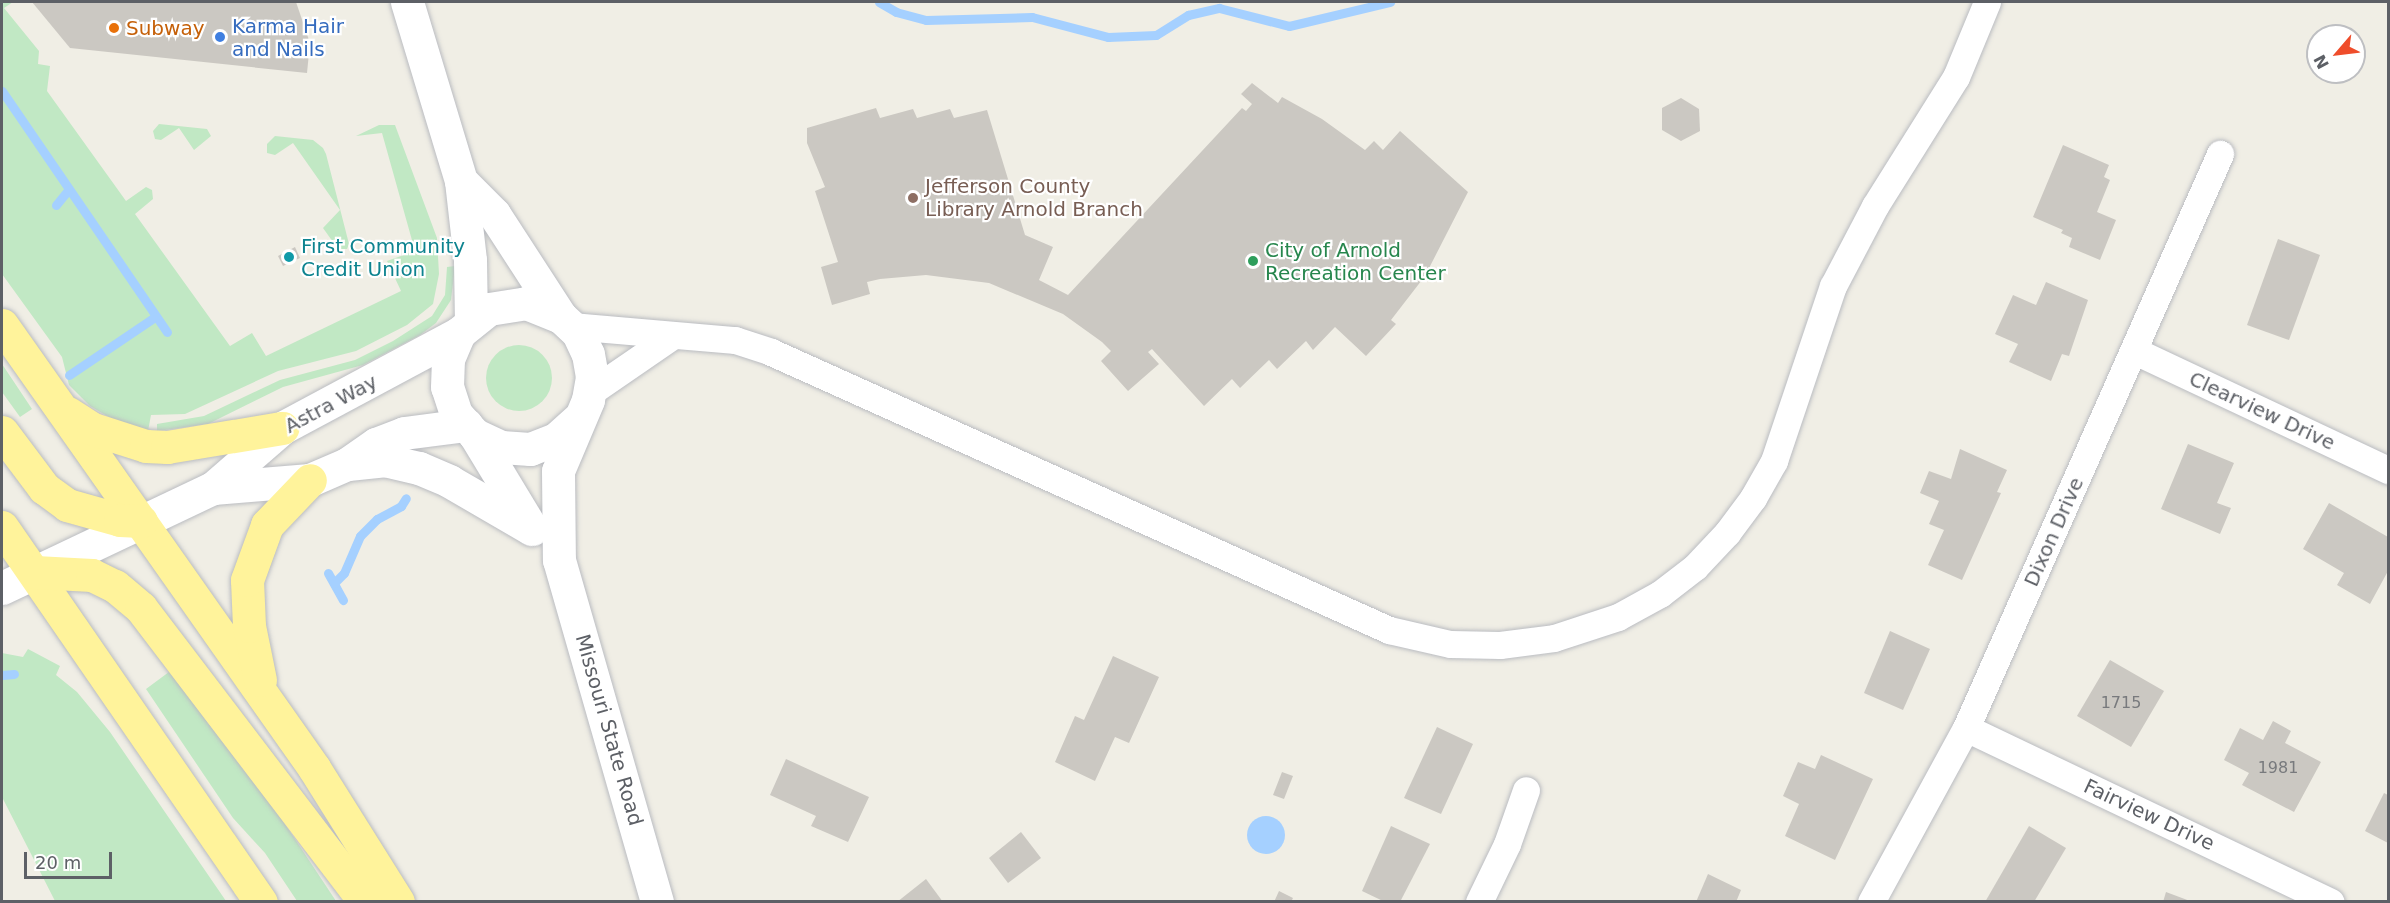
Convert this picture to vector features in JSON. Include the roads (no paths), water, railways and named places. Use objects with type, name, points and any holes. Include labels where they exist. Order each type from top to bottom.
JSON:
[{"type":"highway","points":[[2,325],[263,693],[398,902]]},
{"type":"highway","points":[[60,408],[93,429],[146,446],[167,447],[282,428]]},
{"type":"highway","points":[[2,432],[44,488],[67,505],[120,520],[141,521]]},
{"type":"highway","points":[[263,693],[249,626],[247,580],[267,525],[310,480]]},
{"type":"highway","points":[[2,527],[261,902]]},
{"type":"highway","points":[[34,572],[92,575],[115,586],[141,608],[365,902]]},
{"type":"street","points":[[407,2],[461,181],[470,260],[465,327],[448,359],[447,387],[456,414],[471,430],[501,447],[530,449],[556,439],[583,406],[672,336]]},
{"type":"street","points":[[465,327],[507,304],[526,303],[566,322],[642,330],[672,336],[735,340],[771,351],[1389,630],[1450,644],[1500,645],[1554,638],[1618,617],[1660,594],[1695,567],[1727,533],[1753,498],[1774,461],[1833,286],[1875,206],[1956,77],[1987,2]]},
{"type":"street","name":"Dixon Drive","points":[[1871,902],[1966,728],[2135,351],[2220,154]]},
{"type":"street","points":[[461,181],[494,214],[588,354],[583,406]]},
{"type":"street","name":"Astra Way","points":[[2,588],[213,488],[282,428],[465,327]]},
{"type":"street","name":"Clearview Drive","points":[[2135,351],[2388,470]]},
{"type":"street","name":"Missouri State Road","points":[[583,406],[558,471],[556,491],[559,560],[657,902]]},
{"type":"street","name":"Astra Way","points":[[213,488],[310,480],[347,464],[376,444],[404,433],[471,430]]},
{"type":"street","name":"Missouri State Road","points":[[471,430],[530,528],[559,560]]},
{"type":"street","points":[[347,464],[384,460],[419,468],[450,481],[530,528]]},
{"type":"street","name":"Fairview Drive","points":[[1966,728],[2331,902]]},
{"type":"street","points":[[1479,902],[1507,844],[1526,790]]},
{"type":"water","points":[[1266,816],[1280,821],[1285,835],[1280,849],[1266,854],[1252,849],[1247,835],[1252,821]]},
{"type":"waterway","points":[[879,2],[896,12],[926,20],[1032,17],[1108,37],[1156,35],[1188,15],[1219,8],[1289,26],[1390,2]]},
{"type":"waterway","points":[[2,91],[167,332]]},
{"type":"waterway","points":[[56,205],[68,190]]},
{"type":"waterway","points":[[69,375],[155,317]]},
{"type":"waterway","points":[[334,583],[344,573],[360,536],[377,519],[401,506],[406,498]]},
{"type":"waterway","points":[[328,573],[343,600]]},
{"type":"waterway","points":[[2,675],[14,674]]},
{"type":"place","name":"Subway","points":[[114,28]]},
{"type":"place","name":"Karma Hair and Nails","points":[[220,37]]},
{"type":"place","name":"Jefferson County Library Arnold Branch","points":[[913,198]]},
{"type":"place","name":"First Community Credit Union","points":[[289,257]]},
{"type":"place","name":"City of Arnold Recreation Center","points":[[1253,261]]}]
